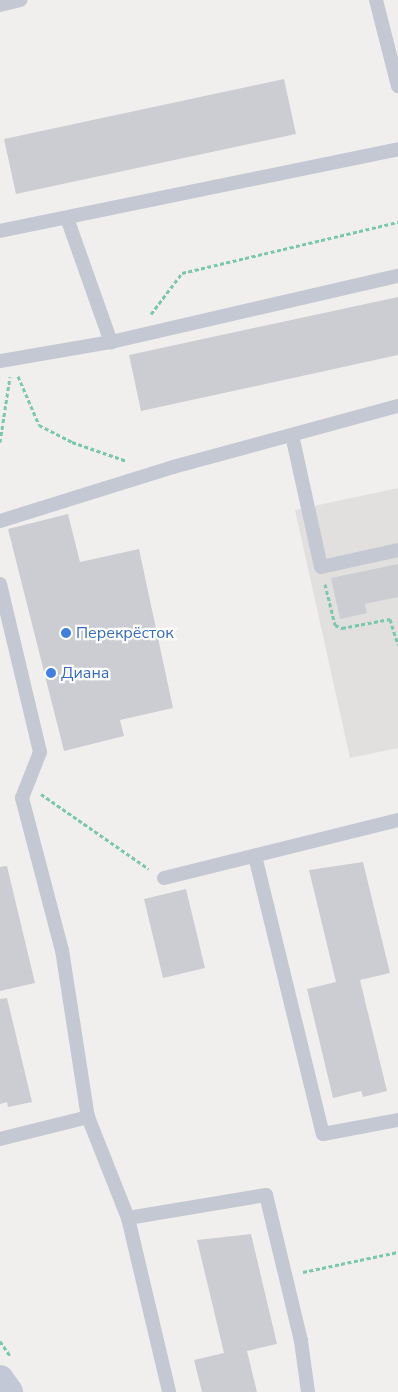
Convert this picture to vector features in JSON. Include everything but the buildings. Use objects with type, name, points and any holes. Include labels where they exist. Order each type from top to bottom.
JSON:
[{"type":"street","points":[[0,1379],[9,1392]]},
{"type":"lane","points":[[0,5],[20,0]]},
{"type":"lane","points":[[376,0],[398,86]]},
{"type":"lane","points":[[0,231],[398,149]]},
{"type":"lane","points":[[67,218],[111,342]]},
{"type":"lane","points":[[6,361],[111,342],[398,276]]},
{"type":"lane","points":[[0,520],[173,467],[398,406]]},
{"type":"lane","points":[[292,435],[321,567],[398,550]]},
{"type":"lane","points":[[0,584],[40,752],[22,798],[62,950],[88,1117],[128,1218],[169,1392]]},
{"type":"lane","points":[[164,878],[398,820]]},
{"type":"lane","points":[[255,856],[322,1134],[398,1120]]},
{"type":"lane","points":[[0,1139],[88,1117]]},
{"type":"lane","points":[[128,1218],[266,1194],[286,1276],[308,1392]]},
{"type":"path","points":[[134,336],[182,273],[398,222]]},
{"type":"path","points":[[0,442],[6,361]]},
{"type":"path","points":[[6,361],[39,424],[119,460],[173,467]]},
{"type":"path","points":[[321,567],[335,625],[342,628],[390,618],[398,645]]},
{"type":"path","points":[[39,792],[164,878]]},
{"type":"path","points":[[286,1276],[398,1252]]},
{"type":"shaded area","points":[[398,488],[398,748],[350,758],[295,510]]},
{"type":"place","name":"Перекрёсток","points":[[66,633]]},
{"type":"place","name":"Диана","points":[[51,673]]}]
